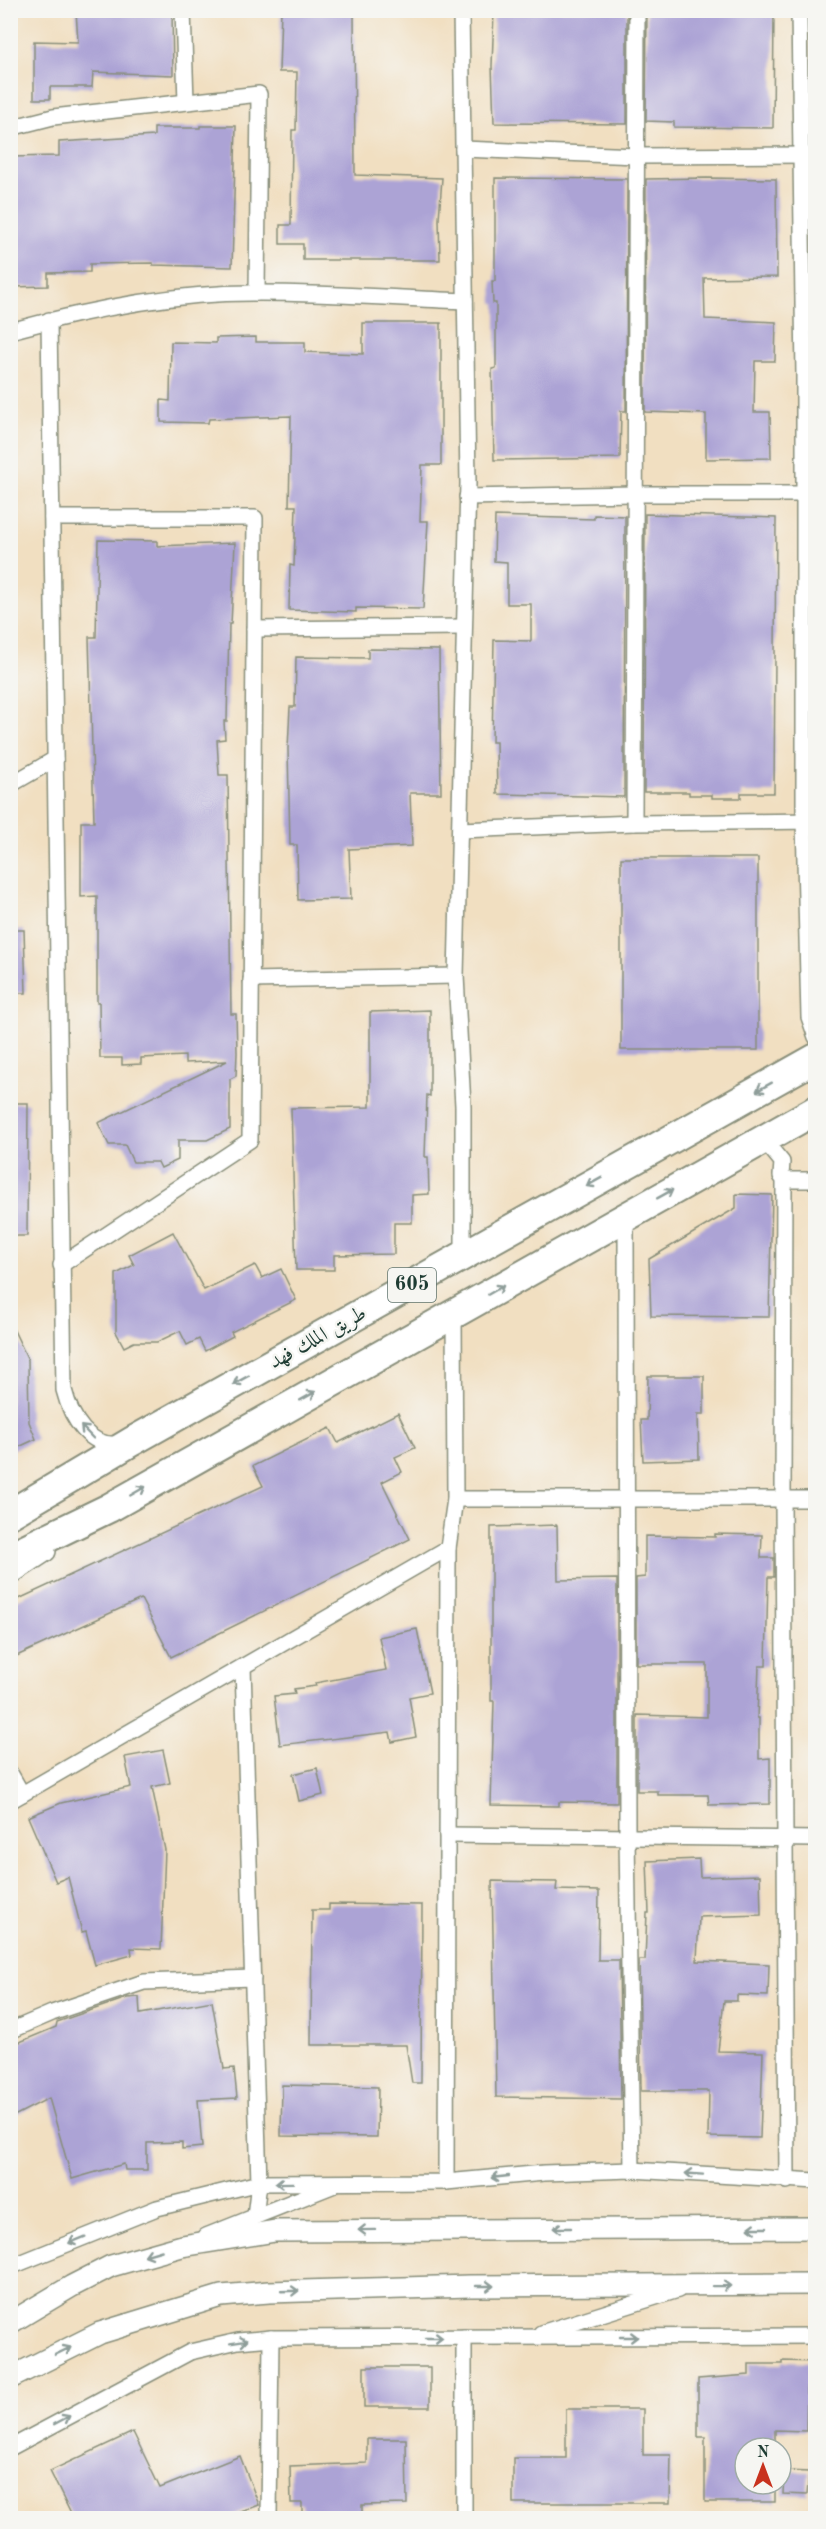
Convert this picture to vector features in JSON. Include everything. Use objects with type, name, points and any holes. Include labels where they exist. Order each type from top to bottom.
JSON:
[{"type":"highway","name":"طريق الملك فهد","points":[[10,1514],[130,1442],[816,1058]]},
{"type":"highway","name":"605","points":[[10,1556],[109,1508],[816,1110]]},
{"type":"street","points":[[183,10],[186,102]]},
{"type":"street","points":[[461,10],[467,497],[456,976],[463,1106],[464,1256]]},
{"type":"street","points":[[634,823],[637,10]]},
{"type":"street","points":[[799,10],[800,155],[810,494],[809,1017],[816,1037]]},
{"type":"street","points":[[10,128],[52,117],[259,94],[257,292]]},
{"type":"street","points":[[463,149],[637,156],[816,155]]},
{"type":"street","points":[[10,331],[77,313],[181,298],[257,292],[465,301]]},
{"type":"street","points":[[49,320],[64,1390],[68,1407],[90,1437],[100,1443],[130,1442]]},
{"type":"street","points":[[467,497],[810,494]]},
{"type":"street","points":[[52,518],[255,518],[250,1140],[62,1265]]},
{"type":"street","points":[[254,629],[464,627]]},
{"type":"street","points":[[10,785],[55,759]]},
{"type":"street","points":[[460,830],[634,823],[810,821]]},
{"type":"street","points":[[251,980],[456,976]]},
{"type":"street","points":[[763,1139],[782,1162],[781,1176],[784,1180],[783,1498],[787,2181]]},
{"type":"street","points":[[784,1180],[816,1180]]},
{"type":"street","points":[[626,1216],[627,1838],[632,2170]]},
{"type":"street","points":[[446,2182],[448,1548],[455,1499],[454,1314]]},
{"type":"street","points":[[10,1507],[48,1490]]},
{"type":"street","points":[[455,1499],[816,1498]]},
{"type":"street","points":[[10,1574],[109,1508]]},
{"type":"street","points":[[10,1773],[16,1798],[448,1548]]},
{"type":"street","points":[[243,1667],[259,2183],[255,2217]]},
{"type":"street","points":[[447,1835],[816,1839]]},
{"type":"street","points":[[10,2031],[52,2013],[144,1982],[253,1978]]},
{"type":"street","points":[[10,2267],[157,2208],[259,2183],[446,2182],[544,2173],[632,2170],[816,2181]]},
{"type":"street","points":[[10,2324],[72,2286],[111,2266],[182,2246],[343,2181]]},
{"type":"street","points":[[182,2246],[275,2231],[816,2228]]},
{"type":"street","points":[[10,2378],[100,2333],[221,2296],[269,2292],[470,2286],[816,2284]]},
{"type":"street","points":[[526,2337],[689,2286]]},
{"type":"street","points":[[10,2448],[190,2352],[238,2341],[271,2338],[816,2336]]},
{"type":"street","points":[[464,2337],[464,2518]]},
{"type":"street","points":[[269,2518],[271,2338]]},
{"type":"building","points":[[172,10],[173,75],[93,72],[92,87],[50,87],[50,99],[34,99],[34,41],[78,42],[76,11]]},
{"type":"building","points":[[281,10],[354,10],[355,175],[442,178],[439,219],[440,260],[303,260],[303,244],[280,244],[280,225],[291,225],[292,130],[296,130],[297,72],[279,72]]},
{"type":"building","points":[[494,10],[627,10],[627,124],[494,123],[492,66]]},
{"type":"building","points":[[647,10],[774,10],[773,128],[674,127],[674,122],[646,121]]},
{"type":"building","points":[[200,126],[236,126],[232,267],[153,265],[153,263],[90,264],[90,272],[48,273],[48,286],[12,287],[10,157],[59,156],[59,142],[154,136],[154,128],[200,128]]},
{"type":"building","points":[[495,178],[627,179],[626,411],[621,411],[620,458],[494,460],[492,369],[496,368],[496,303],[493,303],[492,281],[495,281]]},
{"type":"building","points":[[646,179],[776,179],[777,277],[704,278],[705,319],[776,322],[775,361],[755,361],[754,412],[770,412],[771,458],[706,459],[706,414],[645,412]]},
{"type":"building","points":[[363,323],[441,323],[441,465],[422,465],[420,521],[428,521],[423,609],[356,608],[356,612],[289,610],[290,565],[294,566],[296,506],[289,506],[291,416],[209,419],[208,423],[161,422],[161,400],[170,401],[171,342],[216,343],[216,338],[256,337],[256,342],[305,342],[305,352],[363,354]]},
{"type":"building","points":[[645,514],[776,518],[774,793],[741,793],[741,798],[712,798],[712,795],[689,795],[689,792],[644,792]]},
{"type":"building","points":[[594,515],[625,516],[624,797],[497,794],[496,742],[492,742],[494,640],[531,641],[531,604],[507,604],[507,562],[494,561],[495,516],[594,519]]},
{"type":"building","points":[[98,540],[157,541],[157,546],[235,543],[231,624],[229,624],[227,721],[224,721],[225,739],[217,740],[219,775],[228,775],[231,1014],[236,1014],[236,1076],[230,1079],[230,1129],[207,1140],[178,1140],[178,1160],[161,1168],[158,1162],[133,1162],[125,1145],[109,1145],[98,1123],[227,1061],[185,1063],[185,1056],[141,1058],[141,1064],[122,1065],[122,1058],[100,1058],[99,1002],[97,1002],[97,896],[81,897],[81,822],[94,822],[89,637],[96,637]]},
{"type":"building","points":[[368,649],[439,650],[441,793],[410,793],[412,846],[349,849],[351,899],[298,900],[297,845],[290,845],[288,749],[290,707],[295,707],[296,657],[368,658]]},
{"type":"building","points":[[621,858],[758,858],[758,1050],[621,1050]]},
{"type":"building","points":[[10,930],[24,930],[26,993],[10,993]]},
{"type":"building","points":[[430,1010],[430,1096],[427,1095],[425,1157],[428,1157],[429,1194],[412,1195],[412,1223],[394,1223],[394,1254],[334,1255],[334,1270],[296,1270],[291,1108],[370,1107],[370,1012]]},
{"type":"building","points":[[10,1103],[28,1103],[27,1236],[10,1236]]},
{"type":"building","points":[[736,1194],[772,1195],[769,1317],[651,1316],[649,1259],[736,1208]]},
{"type":"building","points":[[173,1232],[204,1290],[255,1265],[262,1278],[281,1269],[296,1300],[231,1332],[233,1336],[205,1351],[199,1339],[187,1345],[180,1331],[157,1342],[134,1342],[124,1347],[116,1332],[116,1274],[134,1265],[129,1255]]},
{"type":"building","points":[[10,1322],[28,1360],[29,1422],[36,1439],[10,1451]]},
{"type":"building","points":[[648,1376],[704,1376],[704,1414],[698,1414],[699,1459],[643,1461],[641,1420],[647,1420]]},
{"type":"building","points":[[398,1413],[415,1448],[395,1457],[402,1472],[382,1482],[410,1539],[171,1657],[141,1599],[10,1659],[10,1603],[263,1486],[253,1466],[330,1428],[338,1443]]},
{"type":"building","points":[[557,1525],[558,1580],[617,1579],[617,1803],[559,1802],[559,1806],[491,1805],[494,1701],[491,1701],[491,1527]]},
{"type":"building","points":[[715,1534],[762,1535],[761,1558],[774,1558],[774,1577],[768,1577],[766,1666],[759,1666],[757,1718],[759,1718],[759,1759],[770,1758],[770,1804],[709,1805],[708,1795],[658,1795],[658,1791],[637,1791],[637,1715],[707,1717],[707,1664],[636,1664],[636,1578],[645,1577],[645,1536],[715,1537]]},
{"type":"building","points":[[417,1629],[430,1693],[409,1697],[416,1737],[392,1742],[390,1732],[280,1745],[274,1696],[295,1694],[294,1689],[316,1686],[315,1683],[386,1670],[379,1637]]},
{"type":"building","points":[[163,1750],[170,1783],[152,1787],[165,1850],[161,1949],[131,1948],[132,1955],[95,1965],[86,1931],[82,1932],[68,1877],[56,1882],[28,1817],[61,1803],[131,1787],[125,1757]]},
{"type":"building","points":[[317,1768],[323,1795],[299,1801],[293,1774]]},
{"type":"building","points":[[699,1859],[700,1877],[760,1875],[761,1915],[699,1917],[697,1961],[769,1964],[768,1996],[737,1995],[737,2001],[724,2001],[718,2051],[763,2052],[760,2138],[708,2137],[709,2091],[641,2091],[639,1960],[645,1960],[647,1913],[649,1913],[647,1861]]},
{"type":"building","points":[[492,1881],[557,1882],[556,1890],[599,1891],[598,1960],[619,1960],[621,2099],[496,2097]]},
{"type":"building","points":[[329,1904],[422,1905],[421,2083],[412,2083],[406,2045],[311,2045],[312,1910],[329,1910]]},
{"type":"building","points":[[139,1997],[140,2014],[212,2001],[224,2069],[234,2068],[237,2098],[198,2100],[202,2147],[182,2149],[182,2142],[147,2143],[147,2170],[125,2170],[124,2164],[72,2179],[49,2098],[10,2118],[10,2046],[56,2027],[57,2022],[127,1998]]},
{"type":"building","points":[[282,2085],[378,2087],[377,2137],[281,2136]]},
{"type":"building","points":[[782,2361],[816,2362],[816,2387],[807,2387],[806,2431],[775,2430],[775,2436],[733,2436],[733,2496],[775,2496],[775,2502],[705,2502],[705,2437],[698,2437],[698,2379],[749,2375],[749,2364],[782,2364]]},
{"type":"building","points":[[364,2367],[430,2367],[430,2407],[364,2407]]},
{"type":"building","points":[[566,2409],[643,2409],[643,2455],[671,2455],[670,2503],[513,2503],[513,2458],[566,2458]]},
{"type":"building","points":[[133,2432],[160,2488],[240,2456],[259,2505],[226,2518],[73,2518],[50,2471]]},
{"type":"building","points":[[367,2439],[406,2439],[407,2504],[362,2505],[362,2518],[302,2518],[302,2503],[291,2503],[290,2466],[367,2463]]},
{"type":"building","points":[[793,2471],[809,2472],[807,2495],[793,2494]]}]
